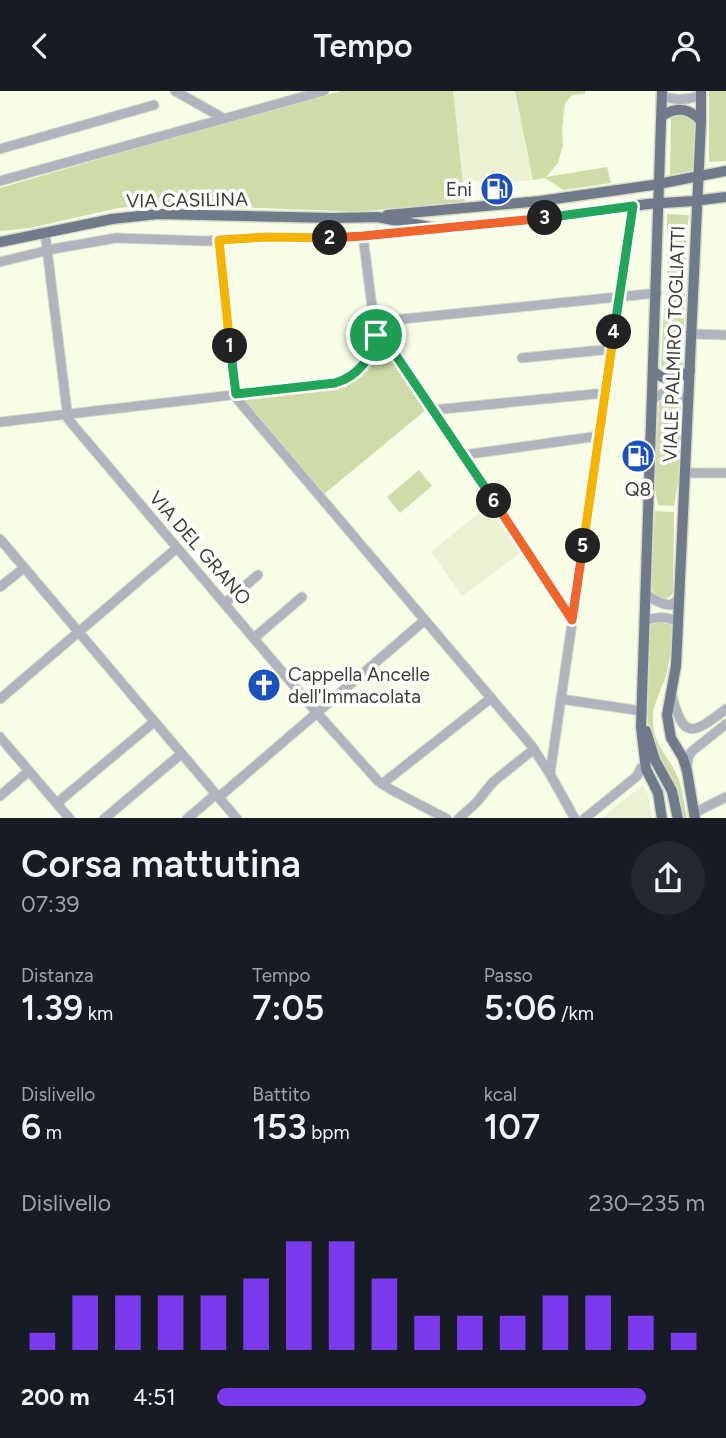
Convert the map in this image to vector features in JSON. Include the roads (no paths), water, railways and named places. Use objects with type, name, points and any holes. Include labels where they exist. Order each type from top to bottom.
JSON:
[{"type":"main road","name":"VIALE PALMIRO TOGLIATTI","points":[[659,818],[658,793],[647,772],[641,727],[662,93]]},
{"type":"main road","name":"VIALE PALMIRO TOGLIATTI","points":[[695,816],[687,771],[668,728],[667,710],[675,670],[678,623],[701,93]]},
{"type":"main road","points":[[662,116],[671,110],[683,109],[693,113],[701,121]]},
{"type":"main road","name":"VIA CASILINA","points":[[0,242],[112,219],[158,214],[377,217],[540,201],[726,171]]},
{"type":"main road","name":"VIA CASILINA","points":[[377,217],[436,229],[726,197]]},
{"type":"main road","points":[[654,372],[670,380],[690,371]]},
{"type":"main road","name":"VIALE PALMIRO TOGLIATTI","points":[[670,691],[662,712],[662,726],[666,742],[680,765],[689,788]]},
{"type":"main road","name":"VIALE PALMIRO TOGLIATTI","points":[[642,711],[652,754],[671,788],[678,818]]},
{"type":"main road","name":"VIALE PALMIRO TOGLIATTI","points":[[641,727],[650,765],[663,789],[669,818]]},
{"type":"main road","name":"VIALE PALMIRO TOGLIATTI","points":[[643,755],[641,768],[659,818]]},
{"type":"street","points":[[175,91],[223,118]]},
{"type":"street","points":[[0,181],[324,91]]},
{"type":"street","points":[[662,93],[676,100],[690,99],[701,93]]},
{"type":"street","points":[[0,149],[154,104]]},
{"type":"street","points":[[550,774],[633,206]]},
{"type":"street","name":"VIA CASILINA","points":[[0,261],[116,238],[323,238],[436,229]]},
{"type":"street","points":[[45,233],[66,414]]},
{"type":"street","points":[[0,422],[335,383],[346,379],[363,365],[374,347],[376,335],[363,236]]},
{"type":"street","points":[[219,240],[238,400],[534,749],[575,818]]},
{"type":"street","points":[[374,322],[657,293]]},
{"type":"street","points":[[692,334],[726,335]]},
{"type":"street","points":[[376,335],[391,348],[572,620]]},
{"type":"street","points":[[522,358],[612,349]]},
{"type":"street","points":[[653,400],[662,393],[671,392],[688,401]]},
{"type":"street","points":[[433,411],[605,393]]},
{"type":"street","name":"VIA DEL GRANO","points":[[66,414],[317,713],[382,784],[447,818]]},
{"type":"street","points":[[463,455],[598,436]]},
{"type":"street","points":[[686,473],[726,473]]},
{"type":"street","points":[[0,539],[237,818]]},
{"type":"street","points":[[0,699],[177,548]]},
{"type":"street","points":[[0,587],[24,568]]},
{"type":"street","points":[[225,603],[257,575]]},
{"type":"street","points":[[645,593],[655,601],[666,604],[673,605],[679,599]]},
{"type":"street","points":[[254,638],[302,597]]},
{"type":"street","points":[[644,621],[661,617],[678,623]]},
{"type":"street","points":[[187,818],[218,796],[425,620]]},
{"type":"street","points":[[670,691],[678,717],[688,729],[701,727],[726,709]]},
{"type":"street","points":[[382,784],[491,698]]},
{"type":"street","points":[[561,699],[642,711]]},
{"type":"street","points":[[57,803],[154,722]]},
{"type":"street","points":[[687,771],[691,753],[726,724]]},
{"type":"street","points":[[0,737],[70,818]]},
{"type":"street","points":[[458,818],[476,803],[493,782],[534,749]]},
{"type":"street","points":[[104,818],[181,754]]},
{"type":"street","points":[[584,818],[631,781],[641,768]]},
{"type":"street","points":[[0,796],[29,771]]},
{"type":"street","points":[[695,816],[726,797]]},
{"type":"place","name":"Eni","points":[[497,189]]},
{"type":"place","name":"Q8","points":[[638,456]]},
{"type":"place","name":"Cappella Ancelle dell'Immacolata","points":[[264,685]]}]
